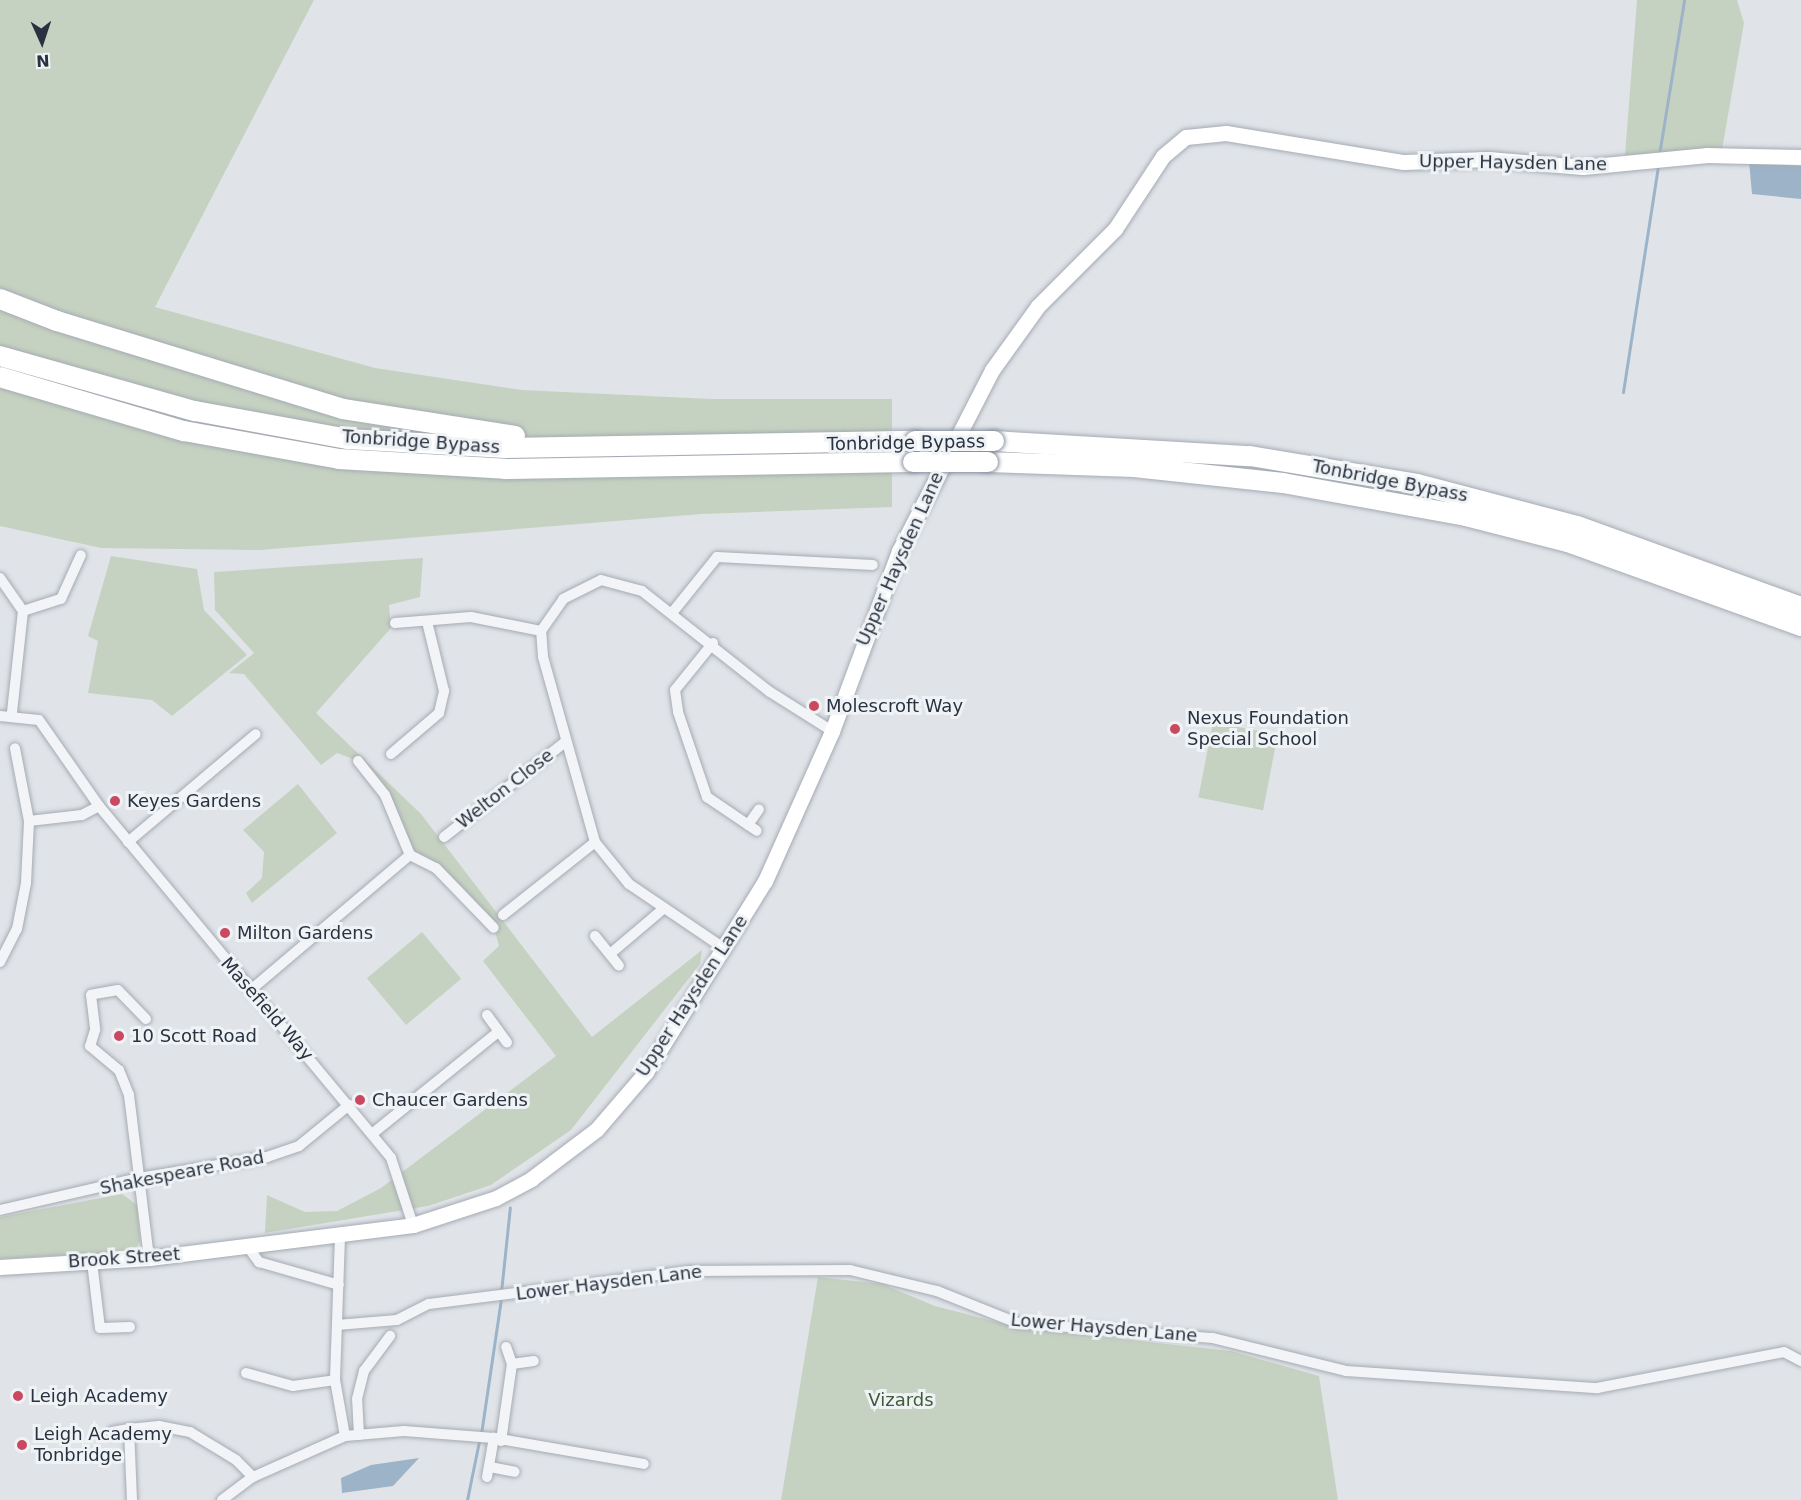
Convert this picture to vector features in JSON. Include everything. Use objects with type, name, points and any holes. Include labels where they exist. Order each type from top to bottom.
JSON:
[{"type":"highway","points":[[0,299],[343,409],[493,435],[685,445]]},
{"type":"highway","name":"Tonbridge Bypass","points":[[0,356],[195,411],[348,439],[506,448],[994,441],[1250,456],[1406,482],[1577,526],[1801,607]]},
{"type":"highway","name":"Tonbridge Bypass","points":[[0,377],[62,398],[278,450],[418,466],[988,462],[1134,466],[1283,483],[1466,516],[1568,542],[1801,626]]},
{"type":"highway","points":[[0,385],[62,398]]},
{"type":"street","name":"Upper Haysden Lane","points":[[248,1247],[413,1225],[496,1198],[540,1173],[597,1128],[646,1072],[765,881],[832,731],[899,551],[992,370],[1038,306],[1115,229],[1158,162],[1186,137],[1226,133],[1404,162],[1488,159],[1583,166],[1707,155],[1801,157]]},
{"type":"street","points":[[23,611],[61,599],[81,555]]},
{"type":"street","points":[[672,613],[717,557],[873,565]]},
{"type":"street","points":[[0,579],[23,611],[12,713],[0,716]]},
{"type":"street","points":[[724,949],[629,884],[595,842],[566,742],[541,631],[562,599],[601,580],[642,591],[713,643],[770,692],[832,731]]},
{"type":"street","points":[[395,623],[471,617],[541,631]]},
{"type":"street","points":[[391,754],[439,713],[444,691],[427,622]]},
{"type":"street","points":[[713,643],[675,690],[678,712],[707,797],[753,828],[759,809]]},
{"type":"street","name":"Masefield Way","points":[[12,713],[39,720],[99,806],[253,988],[372,1134],[398,1174],[413,1225]]},
{"type":"street","points":[[128,842],[256,734]]},
{"type":"street","name":"Welton Close","points":[[444,837],[566,742]]},
{"type":"street","points":[[0,962],[16,929],[26,883],[29,821],[15,748]]},
{"type":"street","points":[[357,761],[385,795],[410,855],[436,868],[494,928]]},
{"type":"street","points":[[29,821],[82,815],[99,806]]},
{"type":"street","points":[[502,915],[595,842]]},
{"type":"street","points":[[253,988],[410,855]]},
{"type":"street","points":[[610,954],[663,909]]},
{"type":"street","points":[[595,936],[619,966]]},
{"type":"street","points":[[80,992],[91,995],[118,990],[146,1019]]},
{"type":"street","points":[[91,995],[94,1030],[90,1046],[119,1070],[129,1095],[149,1258]]},
{"type":"street","points":[[487,1015],[507,1043]]},
{"type":"street","points":[[372,1134],[498,1032]]},
{"type":"street","name":"Shakespeare Road","points":[[0,1210],[139,1178],[267,1157],[299,1146],[349,1105]]},
{"type":"street","points":[[340,1236],[335,1380],[345,1436]]},
{"type":"street","points":[[248,1247],[259,1262],[339,1285]]},
{"type":"street","name":"Brook Street","points":[[0,1267],[149,1258],[248,1247]]},
{"type":"street","points":[[92,1262],[100,1328],[130,1327]]},
{"type":"street","name":"Lower Haysden Lane","points":[[337,1325],[397,1320],[429,1304],[484,1299],[691,1271],[850,1270],[937,1291],[1017,1323],[1213,1338],[1346,1371],[1597,1388],[1784,1352],[1801,1361]]},
{"type":"street","points":[[359,1436],[357,1399],[364,1371],[390,1336]]},
{"type":"street","points":[[506,1347],[512,1364],[489,1472],[515,1472]]},
{"type":"street","points":[[512,1364],[534,1360]]},
{"type":"street","points":[[246,1373],[293,1386],[335,1380]]},
{"type":"street","points":[[112,1432],[159,1426],[190,1432],[236,1460],[253,1477]]},
{"type":"street","points":[[129,1430],[132,1500]]},
{"type":"street","points":[[222,1500],[253,1477],[345,1436],[404,1431],[497,1440],[644,1464]]},
{"type":"green space","points":[[0,0],[314,0],[155,307],[375,368],[522,390],[711,399],[892,399],[892,507],[702,514],[260,550],[101,548],[0,526]]},
{"type":"green space","points":[[1637,0],[1737,0],[1744,23],[1722,150],[1625,155]]},
{"type":"green space","points":[[111,556],[197,569],[204,610],[247,655],[172,716],[152,700],[88,693],[98,641],[88,636]]},
{"type":"green space","points":[[423,558],[420,597],[389,605],[391,628],[316,713],[421,814],[592,1037],[702,950],[700,964],[571,1130],[491,1185],[428,1206],[265,1233],[267,1195],[305,1212],[337,1211],[381,1188],[556,1056],[483,961],[499,946],[494,928],[412,849],[385,795],[358,761],[337,753],[321,765],[244,674],[229,673],[254,653],[215,610],[214,572]]},
{"type":"green space","points":[[1213,722],[1278,735],[1263,810],[1198,798]]},
{"type":"green space","points":[[298,784],[337,833],[252,903],[246,893],[262,878],[264,852],[243,830]]},
{"type":"green space","points":[[422,932],[461,979],[406,1025],[367,978]]},
{"type":"green space","points":[[122,1194],[137,1205],[140,1241],[135,1251],[0,1259],[0,1217]]},
{"type":"green space","name":"Vizards","points":[[818,1277],[882,1284],[935,1306],[1020,1328],[1231,1351],[1319,1376],[1338,1500],[781,1500]]},
{"type":"water","points":[[1749,162],[1801,166],[1801,199],[1752,194]]},
{"type":"water","points":[[419,1458],[393,1486],[342,1493],[341,1478],[371,1465]]},
{"type":"waterway","points":[[1659,155],[1684,0]]},
{"type":"waterway","points":[[1623,392],[1658,165]]},
{"type":"waterway","points":[[501,1292],[510,1207]]},
{"type":"waterway","points":[[481,1434],[501,1298]]},
{"type":"waterway","points":[[467,1500],[479,1441]]},
{"type":"place","name":"Molescroft Way","points":[[814,706]]},
{"type":"place","name":"Nexus Foundation Special School","points":[[1175,729]]},
{"type":"place","name":"Keyes Gardens","points":[[115,801]]},
{"type":"place","name":"Milton Gardens","points":[[225,933]]},
{"type":"place","name":"10 Scott Road","points":[[119,1036]]},
{"type":"place","name":"Chaucer Gardens","points":[[360,1100]]},
{"type":"place","name":"Leigh Academy","points":[[18,1396]]},
{"type":"place","name":"Leigh Academy Tonbridge","points":[[22,1445]]}]
